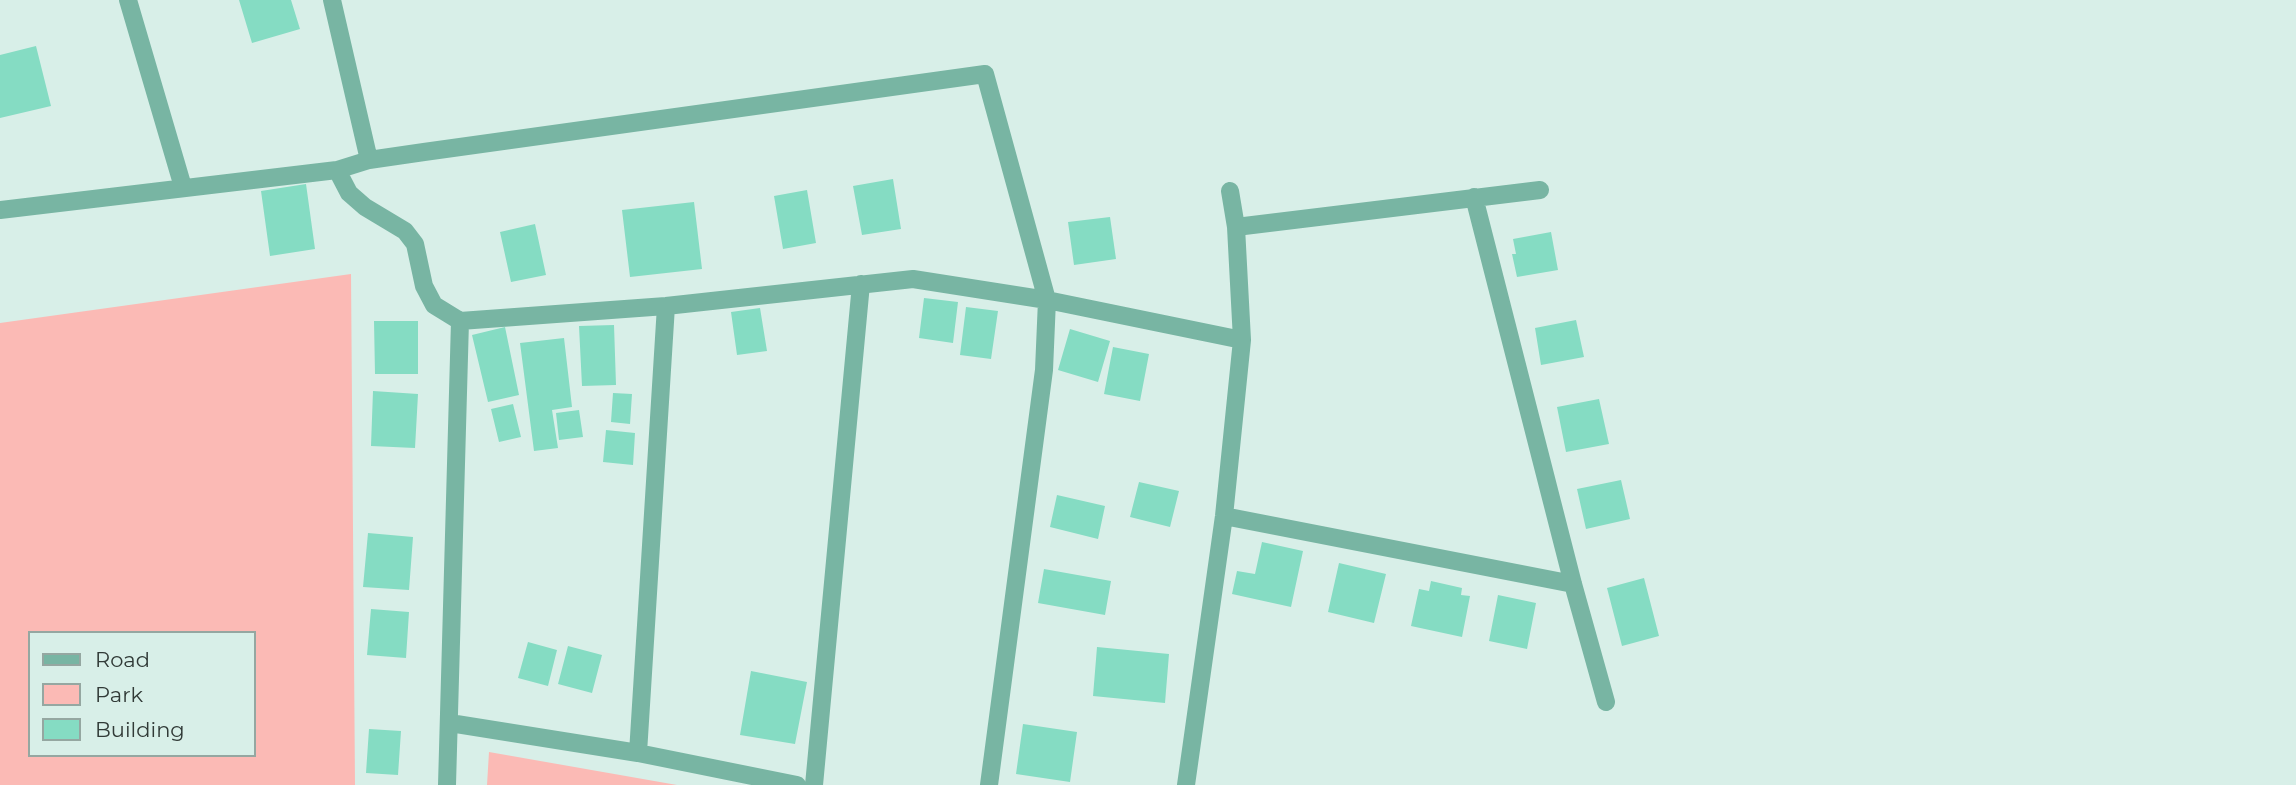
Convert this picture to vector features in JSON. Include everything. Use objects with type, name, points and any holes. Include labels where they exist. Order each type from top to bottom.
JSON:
[{"type":"street","points":[[128,0],[183,187]]},
{"type":"street","points":[[332,0],[369,160]]},
{"type":"street","points":[[0,211],[337,170],[369,160],[985,74],[1047,300],[1044,370],[989,785]]},
{"type":"street","points":[[337,170],[349,193],[365,207],[405,231],[415,244],[424,286],[434,305],[460,321],[666,306],[913,279],[1047,300],[1242,341]]},
{"type":"street","points":[[1236,228],[1540,190]]},
{"type":"street","points":[[1186,785],[1224,516],[1242,341],[1236,228],[1230,191]]},
{"type":"street","points":[[1474,197],[1606,702]]},
{"type":"street","points":[[814,785],[861,284]]},
{"type":"street","points":[[638,753],[666,306]]},
{"type":"street","points":[[447,785],[460,321]]},
{"type":"street","points":[[1224,516],[1573,584]]},
{"type":"street","points":[[450,723],[638,753],[797,785]]},
{"type":"green space","points":[[351,274],[355,785],[0,785],[0,323]]},
{"type":"green space","points":[[489,752],[677,785],[487,785]]},
{"type":"building","points":[[239,0],[291,0],[300,29],[252,43]]},
{"type":"building","points":[[36,46],[51,106],[0,118],[0,55]]},
{"type":"building","points":[[893,179],[901,229],[862,235],[853,186]]},
{"type":"building","points":[[306,184],[315,249],[270,256],[261,191]]},
{"type":"building","points":[[807,190],[816,243],[783,249],[774,196]]},
{"type":"building","points":[[694,202],[702,269],[630,277],[622,210]]},
{"type":"building","points":[[1110,217],[1116,259],[1074,265],[1068,222]]},
{"type":"building","points":[[535,224],[546,275],[511,282],[500,232]]},
{"type":"building","points":[[1551,232],[1558,270],[1517,277],[1512,254],[1516,254],[1513,239]]},
{"type":"building","points":[[924,298],[958,302],[953,343],[919,338]]},
{"type":"building","points":[[966,307],[998,311],[991,359],[960,355]]},
{"type":"building","points":[[760,308],[767,351],[737,355],[731,312]]},
{"type":"building","points":[[1576,320],[1584,357],[1541,365],[1535,328]]},
{"type":"building","points":[[374,321],[418,321],[418,374],[375,374]]},
{"type":"building","points":[[614,325],[616,385],[582,386],[579,326]]},
{"type":"building","points":[[505,327],[519,395],[488,402],[472,335]]},
{"type":"building","points":[[1070,329],[1110,341],[1098,382],[1058,370]]},
{"type":"building","points":[[564,338],[572,407],[552,410],[558,448],[534,451],[520,343]]},
{"type":"building","points":[[1113,347],[1149,354],[1140,401],[1104,394]]},
{"type":"building","points":[[373,391],[418,394],[415,448],[371,446]]},
{"type":"building","points":[[613,393],[632,394],[630,424],[611,422]]},
{"type":"building","points":[[1599,399],[1609,444],[1566,452],[1557,407]]},
{"type":"building","points":[[513,404],[521,437],[499,442],[491,409]]},
{"type":"building","points":[[579,410],[583,437],[559,440],[556,413]]},
{"type":"building","points":[[606,430],[635,433],[633,465],[603,462]]},
{"type":"building","points":[[1621,480],[1630,519],[1586,529],[1577,489]]},
{"type":"building","points":[[1139,482],[1179,491],[1170,527],[1130,517]]},
{"type":"building","points":[[1057,495],[1105,506],[1098,539],[1050,527]]},
{"type":"building","points":[[368,533],[413,537],[409,590],[363,587]]},
{"type":"building","points":[[1262,542],[1303,551],[1291,607],[1232,594],[1237,571],[1255,574]]},
{"type":"building","points":[[1339,563],[1386,574],[1374,623],[1328,612]]},
{"type":"building","points":[[1044,569],[1111,581],[1105,615],[1038,603]]},
{"type":"building","points":[[1644,578],[1659,636],[1622,646],[1607,588]]},
{"type":"building","points":[[1431,581],[1462,588],[1461,595],[1470,596],[1462,637],[1411,626],[1419,589],[1429,591]]},
{"type":"building","points":[[1498,595],[1536,603],[1527,649],[1489,641]]},
{"type":"building","points":[[371,609],[409,612],[406,658],[367,655]]},
{"type":"building","points":[[528,642],[557,650],[548,686],[518,678]]},
{"type":"building","points":[[568,646],[602,655],[592,693],[558,684]]},
{"type":"building","points":[[1097,647],[1169,654],[1165,703],[1093,696]]},
{"type":"building","points":[[751,671],[807,682],[795,744],[740,735]]},
{"type":"building","points":[[1023,724],[1077,732],[1070,782],[1016,774]]},
{"type":"building","points":[[369,729],[401,731],[398,775],[366,773]]}]
